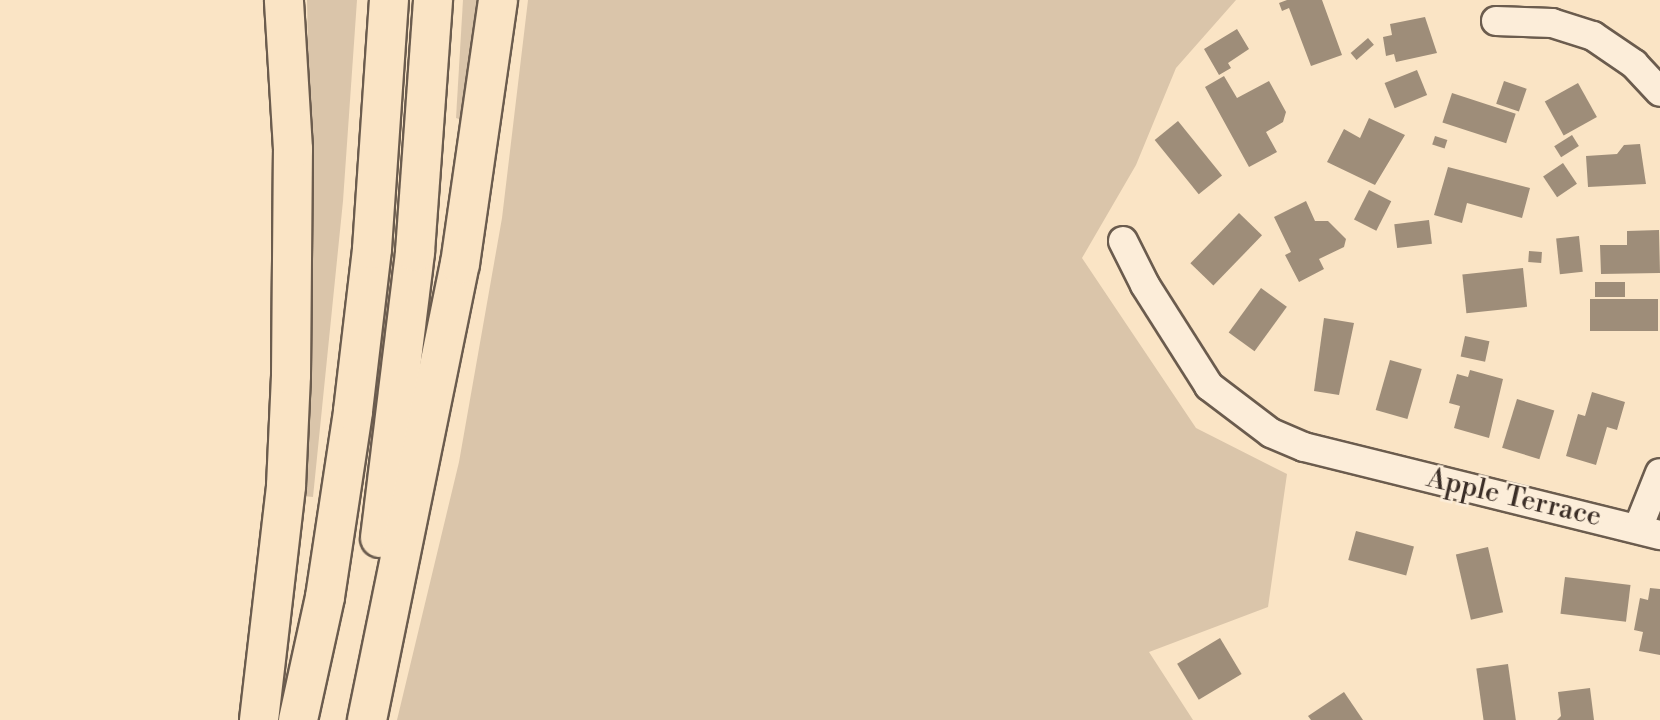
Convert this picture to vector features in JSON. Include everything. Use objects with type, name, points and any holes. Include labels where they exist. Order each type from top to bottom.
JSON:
[{"type":"highway","points":[[259,720],[282,525],[291,376],[293,149],[284,0]]},
{"type":"highway","points":[[298,720],[325,597],[354,411],[372,249],[389,0]]},
{"type":"highway","points":[[345,720],[371,594],[396,426],[432,0]]},
{"type":"highway","points":[[367,720],[460,264],[498,0]]},
{"type":"street","points":[[1496,21],[1552,23],[1593,36],[1634,64],[1660,93]]},
{"type":"street","name":"Apple Terrace","points":[[1123,241],[1145,285],[1209,386],[1271,433],[1304,447],[1649,531]]},
{"type":"street","points":[[1649,531],[1660,473]]},
{"type":"shaded area","points":[[307,0],[357,0],[343,201],[313,497],[303,496],[311,196]]},
{"type":"shaded area","points":[[463,0],[480,0],[465,121],[456,118]]},
{"type":"shaded area","points":[[528,0],[1236,0],[1176,68],[1136,165],[1082,258],[1196,428],[1287,474],[1268,607],[1149,652],[1193,720],[397,720],[459,462],[502,218]]},
{"type":"building","points":[[1287,0],[1322,0],[1342,55],[1311,66],[1289,8],[1282,11],[1279,3]]},
{"type":"building","points":[[1425,17],[1437,53],[1396,62],[1394,54],[1386,56],[1383,37],[1392,35],[1390,24]]},
{"type":"building","points":[[1237,29],[1249,49],[1228,63],[1231,68],[1219,75],[1204,49]]},
{"type":"building","points":[[1368,38],[1374,45],[1357,60],[1351,53]]},
{"type":"building","points":[[1417,70],[1427,95],[1395,108],[1385,83]]},
{"type":"building","points":[[1224,76],[1237,98],[1269,81],[1286,112],[1283,122],[1266,132],[1277,152],[1249,167],[1205,87]]},
{"type":"building","points":[[1504,81],[1527,89],[1519,112],[1496,104]]},
{"type":"building","points":[[1578,83],[1597,117],[1564,136],[1545,101]]},
{"type":"building","points":[[1452,93],[1516,114],[1506,143],[1442,122]]},
{"type":"building","points":[[1369,118],[1405,135],[1375,185],[1327,162],[1344,129],[1360,138]]},
{"type":"building","points":[[1178,121],[1222,175],[1199,194],[1155,140]]},
{"type":"building","points":[[1572,135],[1579,146],[1561,157],[1554,146]]},
{"type":"building","points":[[1435,136],[1447,140],[1445,149],[1432,145]]},
{"type":"building","points":[[1640,144],[1646,184],[1588,187],[1586,156],[1617,154],[1624,145]]},
{"type":"building","points":[[1563,163],[1577,184],[1557,197],[1543,176]]},
{"type":"building","points":[[1448,167],[1530,188],[1522,218],[1467,203],[1462,223],[1434,215]]},
{"type":"building","points":[[1369,190],[1391,201],[1376,231],[1354,219]]},
{"type":"building","points":[[1306,201],[1315,221],[1328,221],[1346,239],[1344,247],[1319,259],[1324,269],[1299,282],[1285,255],[1291,252],[1274,217]]},
{"type":"building","points":[[1239,213],[1262,235],[1213,286],[1190,263]]},
{"type":"building","points":[[1429,220],[1432,244],[1397,248],[1394,224]]},
{"type":"building","points":[[1659,230],[1660,273],[1601,274],[1600,245],[1627,245],[1627,231]]},
{"type":"building","points":[[1579,236],[1583,272],[1560,274],[1556,238]]},
{"type":"building","points":[[1529,251],[1542,252],[1541,263],[1528,262]]},
{"type":"building","points":[[1523,268],[1527,307],[1466,313],[1462,274]]},
{"type":"building","points":[[1595,282],[1625,282],[1625,297],[1595,297]]},
{"type":"building","points":[[1261,288],[1287,307],[1255,351],[1229,332]]},
{"type":"building","points":[[1590,299],[1658,299],[1658,331],[1590,331]]},
{"type":"building","points":[[1324,318],[1354,323],[1339,395],[1314,391]]},
{"type":"building","points":[[1465,336],[1489,341],[1485,362],[1461,357]]},
{"type":"building","points":[[1390,360],[1422,369],[1407,419],[1376,410]]},
{"type":"building","points":[[1470,370],[1503,379],[1489,438],[1454,428],[1460,406],[1449,403],[1457,374],[1468,377]]},
{"type":"building","points":[[1592,392],[1625,402],[1617,430],[1607,427],[1596,465],[1566,456],[1578,414],[1585,416]]},
{"type":"building","points":[[1517,399],[1554,410],[1539,459],[1502,448]]},
{"type":"building","points":[[1356,531],[1414,547],[1406,576],[1348,560]]},
{"type":"building","points":[[1488,547],[1503,612],[1471,620],[1456,554]]},
{"type":"building","points":[[1565,577],[1631,585],[1626,622],[1560,614]]},
{"type":"building","points":[[1650,588],[1660,589],[1660,655],[1639,651],[1643,632],[1634,630],[1640,598],[1648,600]]},
{"type":"building","points":[[1220,638],[1242,674],[1199,700],[1177,664]]},
{"type":"building","points":[[1508,664],[1516,720],[1484,720],[1476,668]]},
{"type":"building","points":[[1590,688],[1594,720],[1557,720],[1561,716],[1558,692]]},
{"type":"building","points":[[1344,692],[1363,720],[1311,720],[1308,716]]}]
